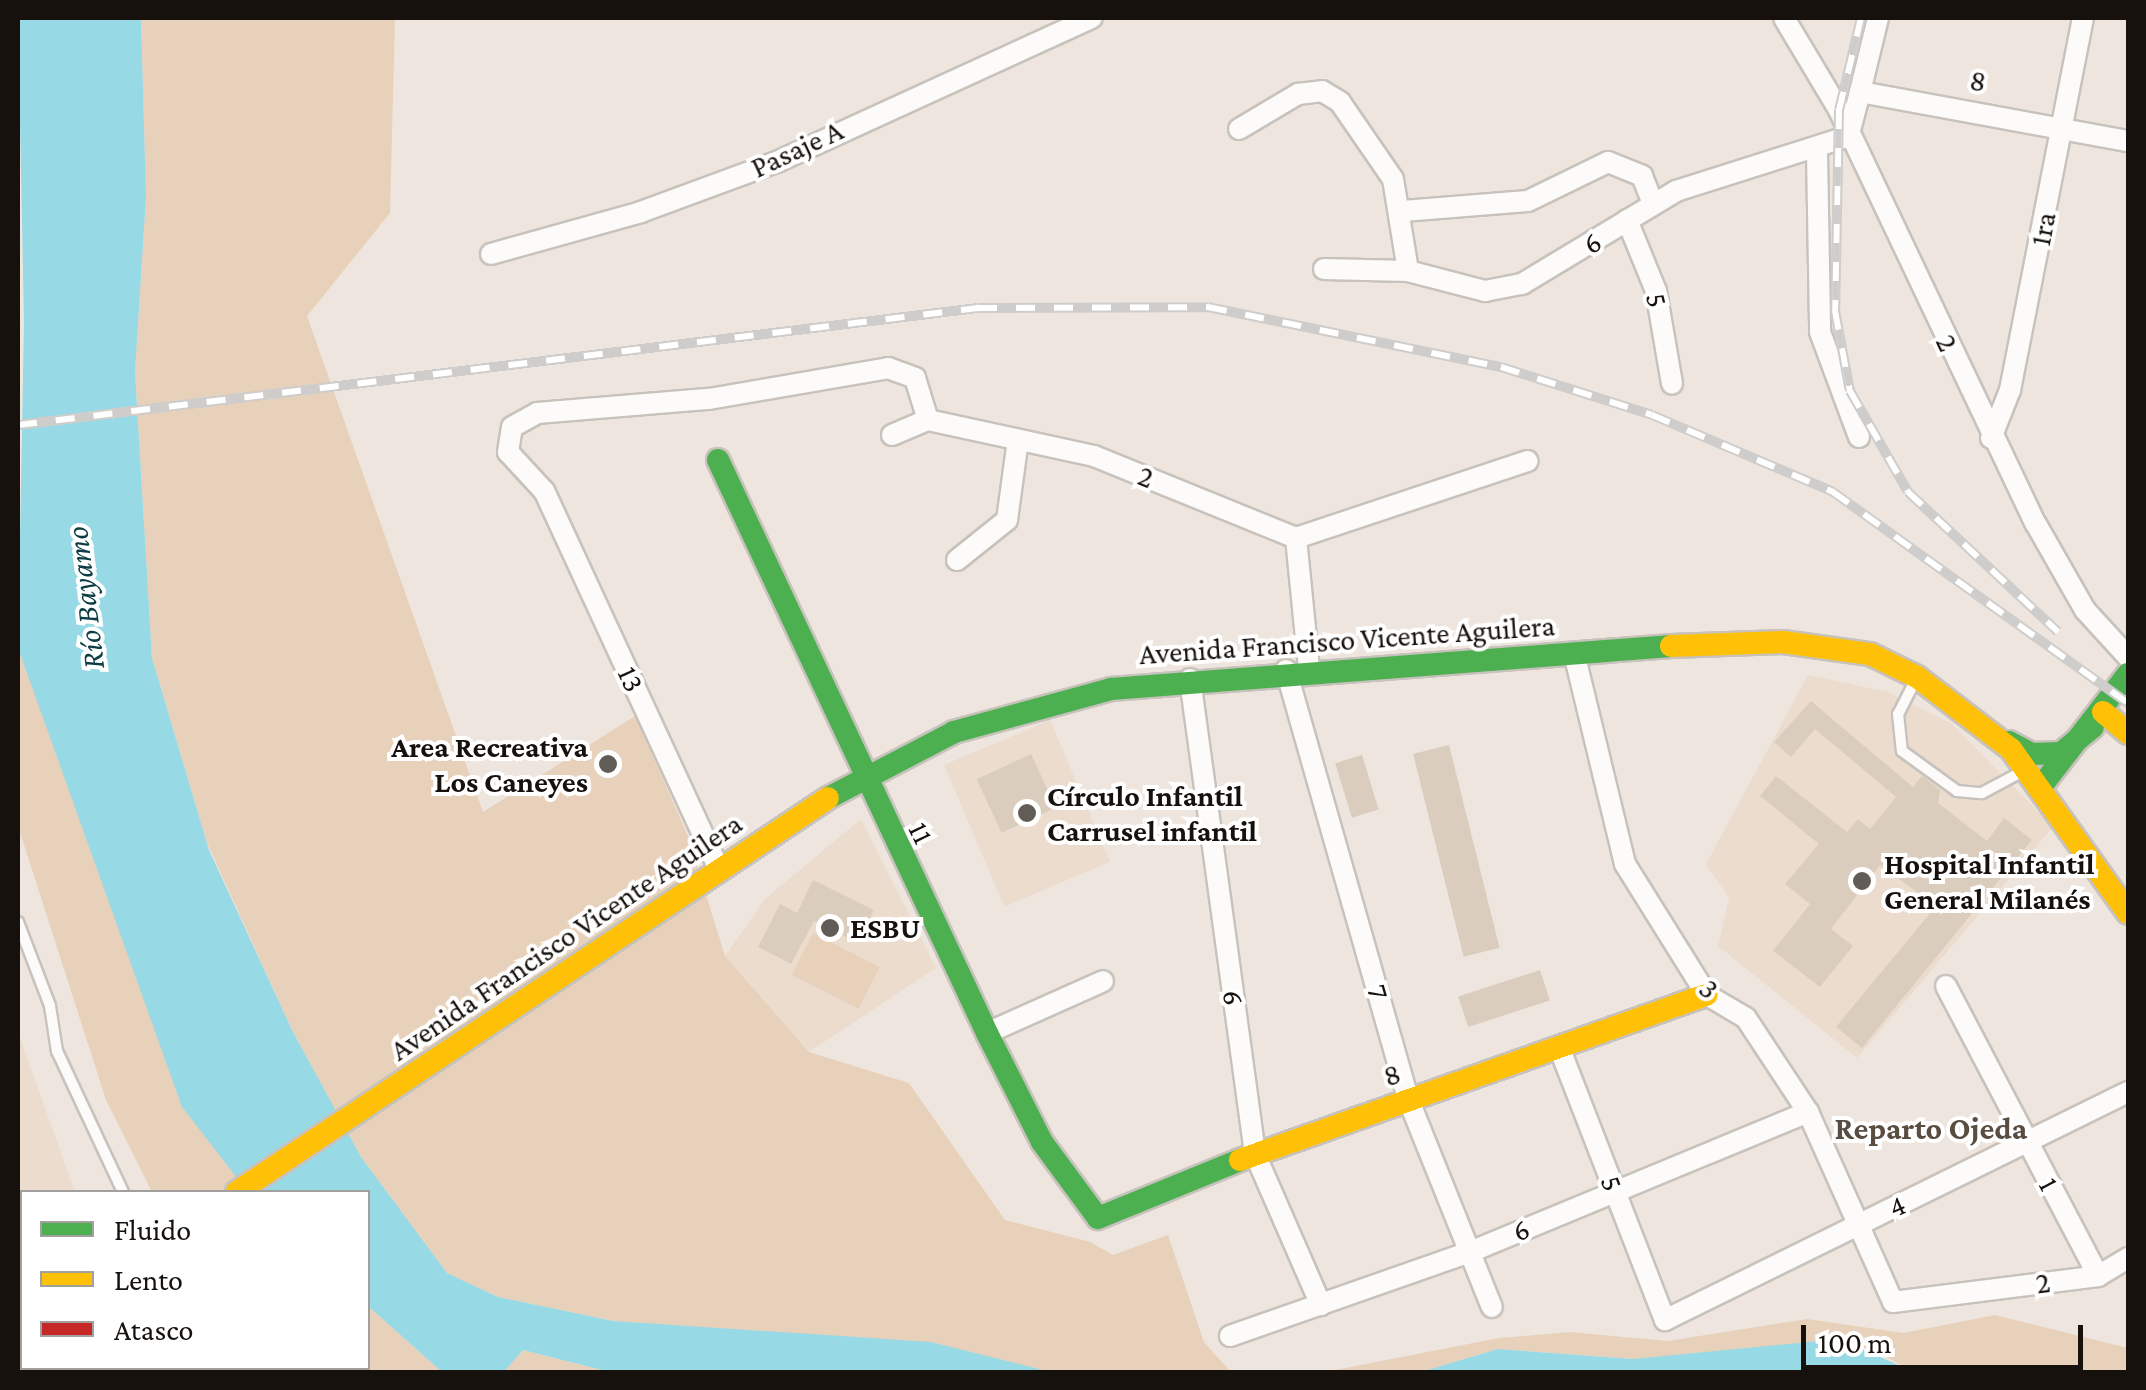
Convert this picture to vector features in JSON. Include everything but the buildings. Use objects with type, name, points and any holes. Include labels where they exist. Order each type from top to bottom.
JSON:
[{"type":"main road","name":"11","points":[[718,460],[860,777],[987,1033],[1042,1142],[1098,1218]]},
{"type":"main road","name":"Avenida Francisco Vicente Aguilera","points":[[240,1190],[718,867],[860,777],[954,732],[1111,689],[1298,669],[1574,653],[1830,645],[1917,677],[1996,736],[2036,776],[2128,914]]},
{"type":"main road","points":[[1996,736],[2045,755],[2062,753],[2098,719],[2128,674]]},
{"type":"main road","points":[[2098,719],[2128,733]]},
{"type":"main road","points":[[2036,776],[2098,719]]},
{"type":"main road","name":"8","points":[[1098,1218],[1254,1154],[1707,994]]},
{"type":"street","name":"Pasaje A","points":[[491,254],[641,212],[779,161],[1092,18]]},
{"type":"street","name":"2","points":[[1784,18],[1849,134],[1992,438],[2085,610],[2128,657]]},
{"type":"street","points":[[1849,134],[1878,18]]},
{"type":"street","name":"1ra","points":[[1992,438],[2010,390],[2083,18]]},
{"type":"street","points":[[1240,129],[1298,94],[1322,91],[1365,131],[1403,211],[1408,271]]},
{"type":"street","name":"8","points":[[1860,92],[2064,126],[2128,141]]},
{"type":"street","name":"6","points":[[1324,269],[1408,271],[1486,291],[1522,284],[1653,203],[1745,165],[1816,152],[1849,134]]},
{"type":"street","points":[[1816,152],[1820,332],[1858,437]]},
{"type":"street","points":[[1403,211],[1528,201],[1608,162],[1642,176],[1653,203]]},
{"type":"street","name":"5","points":[[1627,220],[1656,291],[1672,384]]},
{"type":"street","name":"13","points":[[718,867],[544,491],[508,452],[512,427],[537,412],[728,396],[888,368],[915,378],[928,420]]},
{"type":"street","name":"2","points":[[928,420],[1094,456],[1296,538]]},
{"type":"street","points":[[892,435],[928,420]]},
{"type":"street","points":[[957,560],[1007,520],[1018,440]]},
{"type":"street","points":[[1296,538],[1528,461]]},
{"type":"street","name":"7","points":[[1296,538],[1298,669],[1409,1101],[1492,1307]]},
{"type":"street","name":"3","points":[[1574,653],[1625,864],[1707,994],[1746,1018],[1808,1112],[1855,1225],[1894,1302]]},
{"type":"street","name":"9","points":[[1190,679],[1254,1154],[1321,1305]]},
{"type":"street","points":[[987,1033],[1103,981]]},
{"type":"street","name":"1","points":[[1946,986],[2098,1276]]},
{"type":"street","name":"5","points":[[1559,1046],[1665,1320]]},
{"type":"street","name":"4","points":[[1665,1320],[1855,1225],[2030,1147],[2128,1092]]},
{"type":"street","name":"6","points":[[1230,1336],[1470,1252],[1808,1112]]},
{"type":"street","name":"2","points":[[1894,1302],[2098,1276],[2128,1258]]},
{"type":"lane","points":[[1917,677],[1898,714],[1902,750],[1958,791],[1982,794],[2036,776]]},
{"type":"lane","points":[[18,922],[50,1006],[58,1051],[122,1190]]},
{"type":"shaded area","points":[[141,18],[395,18],[390,213],[307,316],[483,812],[635,716],[688,836],[725,956],[809,1052],[909,1083],[1005,1220],[1090,1242],[1113,1255],[1168,1235],[1204,1342],[1231,1372],[1051,1372],[613,1321],[498,1297],[447,1273],[361,1157],[292,1030],[207,843],[152,658],[135,372],[146,197]]},
{"type":"shaded area","points":[[18,648],[86,823],[247,1190],[151,1190],[106,1100],[18,826]]},
{"type":"shaded area","name":"Hospital Infantil General Milanés","points":[[1808,675],[1888,692],[1952,724],[2053,827],[1857,1058],[1718,946],[1729,898],[1706,864]]},
{"type":"shaded area","name":"Círculo Infantil Carrusel infantil","points":[[1050,720],[1110,862],[1004,907],[944,765]]},
{"type":"shaded area","name":"ESBU","points":[[861,819],[936,968],[809,1052],[725,956],[765,899]]},
{"type":"shaded area","points":[[813,933],[880,967],[858,1009],[792,975]]},
{"type":"shaded area","points":[[18,1032],[74,1190],[20,1190],[18,1270]]},
{"type":"shaded area","points":[[370,1308],[442,1372],[360,1370],[370,1370]]},
{"type":"shaded area","points":[[1995,1315],[2128,1348],[2128,1372],[1914,1372],[1881,1354],[1633,1359],[1498,1349],[1421,1372],[1325,1372],[1499,1338],[1570,1332],[1668,1341],[1807,1319],[1903,1333]]},
{"type":"shaded area","points":[[523,1350],[610,1372],[504,1372]]},
{"type":"water","name":"Río Bayamo","points":[[18,18],[141,18],[146,197],[135,372],[152,658],[209,850],[292,1030],[361,1157],[447,1273],[498,1297],[613,1321],[931,1342],[1051,1372],[610,1372],[523,1350],[504,1372],[442,1372],[370,1308],[370,1190],[246,1190],[182,1107],[18,648],[24,322]]},
{"type":"water","points":[[1839,1339],[1914,1372],[1421,1372],[1498,1349],[1633,1359]]},
{"type":"railway","points":[[1861,18],[1839,110],[1835,311],[1850,391],[1908,492],[2058,632]]},
{"type":"railway","points":[[18,425],[978,308],[1208,307],[1501,367],[1652,415],[1833,492],[2128,703]]},
{"type":"traffic: fast","points":[[718,460],[987,1033],[1042,1142],[1098,1218],[1240,1160]]},
{"type":"traffic: fast","points":[[828,798],[954,732],[1111,689],[1671,646]]},
{"type":"traffic: fast","points":[[2043,784],[2128,674]]},
{"type":"traffic: fast","points":[[2009,742],[2032,754],[2061,753],[2093,727]]},
{"type":"traffic: slow","points":[[1671,646],[1783,642],[1870,654],[1917,677],[2011,749],[2128,913]]},
{"type":"traffic: slow","points":[[2103,712],[2128,733]]},
{"type":"traffic: slow","points":[[240,1190],[828,798]]},
{"type":"traffic: slow","points":[[1240,1160],[1707,995]]},
{"type":"place","name":"Area Recreativa Los Caneyes","points":[[608,764]]},
{"type":"place","name":"Círculo Infantil Carrusel infantil","points":[[1027,813]]},
{"type":"place","name":"Hospital Infantil General Milanés","points":[[1862,881]]},
{"type":"place","name":"ESBU","points":[[830,928]]},
{"type":"district","name":"Reparto Ojeda","points":[[1931,1128]]}]
